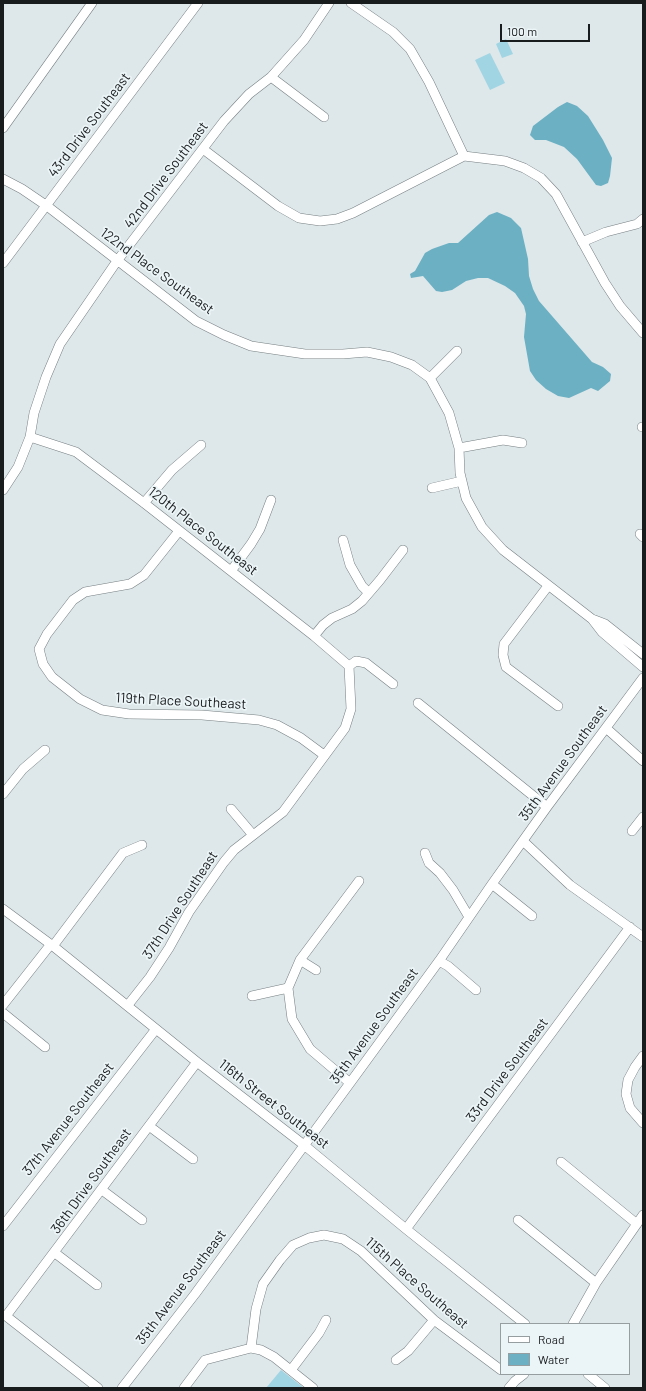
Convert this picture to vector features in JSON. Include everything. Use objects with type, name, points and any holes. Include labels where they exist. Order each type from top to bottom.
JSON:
[{"type":"street","points":[[3,128],[92,3]]},
{"type":"street","name":"43rd Drive Southeast","points":[[3,264],[198,3]]},
{"type":"street","name":"42nd Drive Southeast","points":[[3,490],[18,467],[30,437],[34,413],[46,377],[60,344],[117,261],[229,115],[249,94],[271,77],[304,40],[329,3]]},
{"type":"street","points":[[351,3],[393,32],[410,49],[430,82],[464,156]]},
{"type":"street","points":[[271,77],[324,117]]},
{"type":"street","points":[[203,150],[278,206],[299,218],[320,221],[337,219],[353,213],[464,156],[505,161],[524,168],[541,178],[556,194],[605,283],[620,306],[643,332]]},
{"type":"street","name":"122nd Place Southeast","points":[[3,179],[22,189],[47,206],[196,320],[224,335],[251,346],[305,354],[343,354],[367,352],[391,357],[412,365],[430,378],[449,413],[459,448],[460,473],[466,498],[482,527],[502,550],[592,619],[602,632],[643,667]]},
{"type":"street","points":[[582,242],[606,232],[637,224],[643,219]]},
{"type":"street","points":[[430,378],[457,351]]},
{"type":"street","name":"120th Place Southeast","points":[[30,437],[76,452],[144,503],[314,636],[349,666]]},
{"type":"street","points":[[459,448],[503,440],[522,443]]},
{"type":"street","points":[[144,503],[172,470],[201,446]]},
{"type":"street","points":[[432,488],[462,481]]},
{"type":"street","points":[[231,571],[260,529],[270,500]]},
{"type":"street","name":"119th Place Southeast","points":[[178,531],[144,575],[130,584],[85,592],[73,600],[47,634],[39,649],[43,664],[52,677],[80,699],[102,710],[129,714],[202,715],[259,720],[277,725],[301,738],[324,755]]},
{"type":"street","points":[[343,540],[350,565],[362,586],[369,593]]},
{"type":"street","points":[[314,636],[323,624],[352,609],[362,601],[403,550]]},
{"type":"street","points":[[548,586],[504,644],[503,654],[506,667],[558,706]]},
{"type":"street","name":"122nd Place Southeast","points":[[592,619],[605,624],[643,654]]},
{"type":"street","points":[[349,666],[356,661],[366,663],[393,684]]},
{"type":"street","name":"37th Drive Southeast","points":[[128,1005],[169,948],[205,887],[234,850],[282,812],[345,728],[351,709],[349,666]]},
{"type":"street","name":"35th Avenue Southeast","points":[[122,1388],[194,1294],[350,1083],[439,961],[523,841],[643,678]]},
{"type":"street","points":[[418,702],[548,807]]},
{"type":"street","points":[[606,728],[643,761]]},
{"type":"street","points":[[3,794],[23,769],[44,750]]},
{"type":"street","points":[[231,809],[253,835]]},
{"type":"street","points":[[632,831],[643,817]]},
{"type":"street","points":[[523,841],[570,885],[643,937]]},
{"type":"street","points":[[3,1005],[52,945],[123,852],[142,845]]},
{"type":"street","points":[[425,853],[429,863],[440,873],[453,890],[469,917]]},
{"type":"street","points":[[350,1083],[310,1049],[292,1019],[288,988],[300,960],[359,881]]},
{"type":"street","points":[[492,884],[532,916]]},
{"type":"street","name":"116th Street Southeast","points":[[4,911],[52,945],[128,1005],[197,1062],[304,1145],[524,1323]]},
{"type":"street","name":"33rd Drive Southeast","points":[[406,1229],[630,927]]},
{"type":"street","points":[[300,960],[316,970]]},
{"type":"street","points":[[439,961],[448,966],[476,990]]},
{"type":"street","points":[[252,996],[288,988]]},
{"type":"street","points":[[3,1013],[45,1047]]},
{"type":"street","name":"37th Avenue Southeast","points":[[3,1226],[156,1029]]},
{"type":"street","points":[[643,1056],[628,1080],[626,1094],[630,1108],[643,1123]]},
{"type":"street","name":"36th Drive Southeast","points":[[98,1388],[6,1316],[55,1253],[197,1062]]},
{"type":"street","points":[[149,1126],[194,1159]]},
{"type":"street","points":[[560,1162],[637,1224]]},
{"type":"street","points":[[102,1190],[142,1220]]},
{"type":"street","points":[[574,1323],[596,1283],[643,1215]]},
{"type":"street","points":[[518,1220],[596,1283]]},
{"type":"street","name":"115th Place Southeast","points":[[251,1348],[256,1309],[262,1284],[293,1245],[309,1238],[324,1235],[342,1239],[361,1251],[434,1320],[500,1369]]},
{"type":"street","points":[[55,1253],[97,1285]]},
{"type":"street","points":[[291,1370],[326,1320]]},
{"type":"street","points":[[396,1360],[408,1351],[434,1320]]},
{"type":"street","points":[[184,1388],[204,1360],[251,1348],[261,1350],[274,1357],[313,1388]]},
{"type":"street","points":[[507,1375],[512,1384],[523,1375]]},
{"type":"street","points":[[589,1375],[605,1388]]},
{"type":"shaded area","points":[[506,39],[513,54],[502,58],[496,44]]},
{"type":"shaded area","points":[[490,53],[505,83],[490,90],[475,60]]},
{"type":"shaded area","points":[[281,1370],[304,1388],[266,1388]]},
{"type":"water","points":[[567,102],[577,106],[588,116],[603,140],[612,158],[608,183],[601,186],[596,185],[577,159],[564,147],[546,140],[535,140],[530,135],[533,126]]},
{"type":"water","points":[[497,212],[511,218],[521,228],[528,259],[529,276],[539,301],[592,362],[603,367],[611,374],[610,381],[598,391],[591,388],[569,398],[558,396],[546,389],[536,380],[530,371],[524,337],[526,314],[524,306],[515,293],[505,286],[488,278],[478,278],[466,281],[452,290],[442,292],[436,291],[423,276],[411,278],[410,274],[415,271],[425,253],[449,243],[458,243],[489,215]]}]
